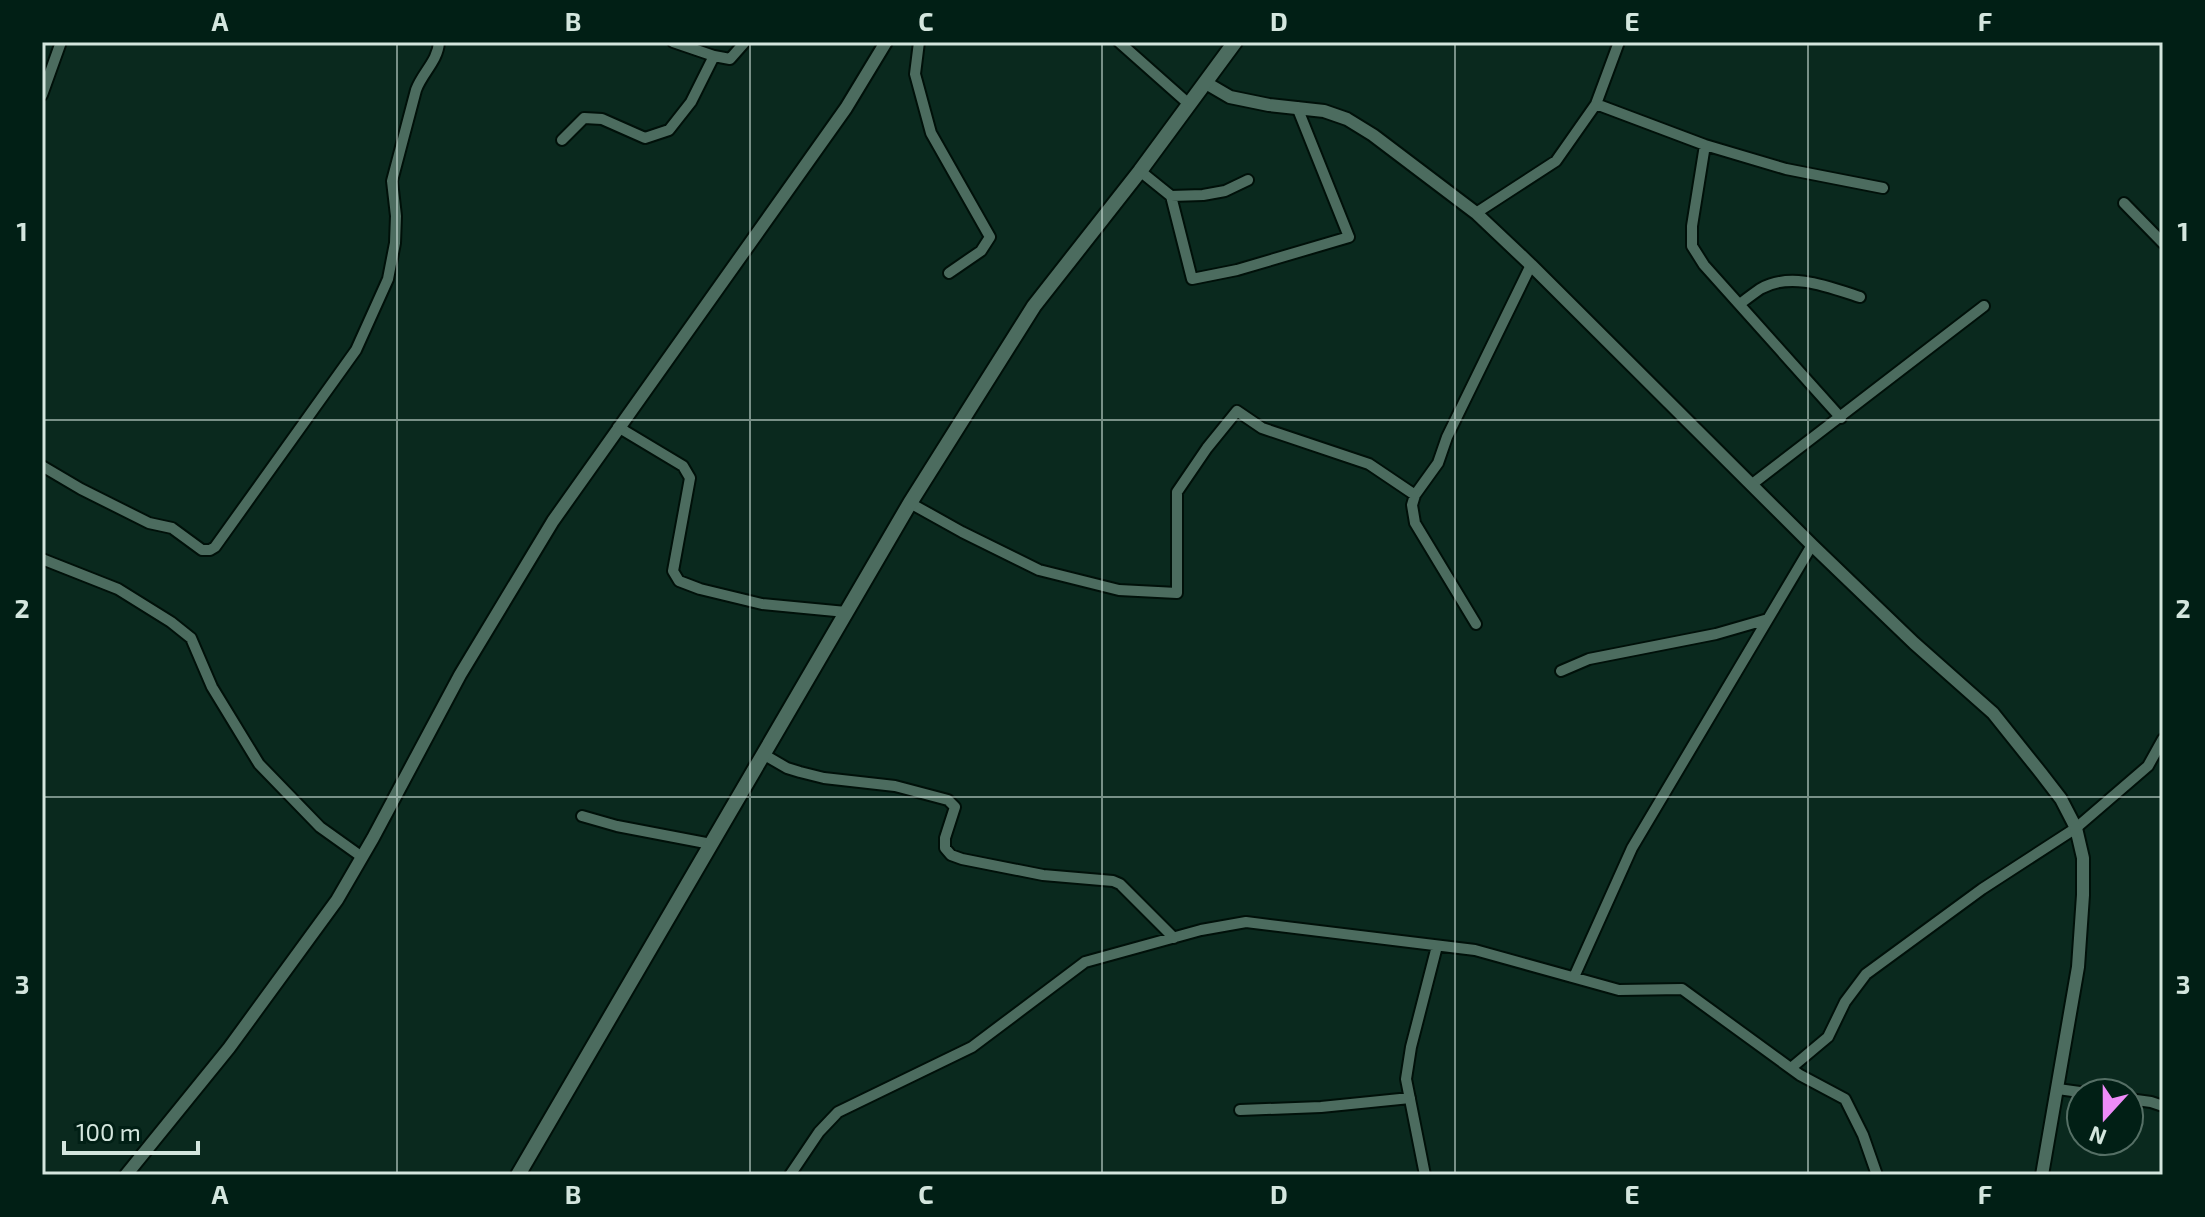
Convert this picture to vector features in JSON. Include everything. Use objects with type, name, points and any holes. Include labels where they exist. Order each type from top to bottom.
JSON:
[{"type":"main road","points":[[518,1175],[910,503],[1034,306],[1140,171],[1235,42]]},
{"type":"street","points":[[42,95],[61,42]]},
{"type":"street","points":[[42,466],[149,523],[172,528],[202,550],[215,547],[356,350],[388,279],[395,243],[392,181],[416,90],[432,64],[439,42]]},
{"type":"street","points":[[673,42],[730,59],[745,42]]},
{"type":"street","points":[[126,1175],[229,1048],[337,900],[460,675],[553,521],[846,108],[886,42]]},
{"type":"street","points":[[919,42],[915,74],[931,133],[990,237],[981,251],[949,273]]},
{"type":"street","points":[[1119,42],[1190,105]]},
{"type":"street","points":[[1476,213],[1556,161],[1596,104],[1619,42]]},
{"type":"street","points":[[562,140],[584,118],[602,119],[645,138],[669,130],[691,102],[714,56]]},
{"type":"street","points":[[1206,83],[1230,97],[1324,111],[1347,119],[1476,213],[1812,545],[1914,643],[1993,713],[2061,799],[2076,828],[2083,858],[2082,909],[2078,967],[2042,1175]]},
{"type":"street","points":[[1596,104],[1705,145],[1786,169],[1883,188]]},
{"type":"street","points":[[1140,171],[1171,196],[1192,279],[1237,270],[1349,237],[1297,107]]},
{"type":"street","points":[[1705,145],[1692,226],[1692,246],[1704,265],[1841,418]]},
{"type":"street","points":[[1171,196],[1225,191],[1248,180]]},
{"type":"street","points":[[2124,203],[2163,243]]},
{"type":"street","points":[[1476,624],[1415,523],[1412,505],[1415,495],[1438,463],[1447,437],[1531,265]]},
{"type":"street","points":[[1740,304],[1762,288],[1797,280],[1860,297]]},
{"type":"street","points":[[1751,485],[1984,306]]},
{"type":"street","points":[[910,503],[1039,570],[1119,590],[1177,593],[1177,492],[1237,411],[1262,428],[1369,464],[1415,495]]},
{"type":"street","points":[[618,427],[683,466],[690,478],[673,571],[679,581],[762,604],[846,612]]},
{"type":"street","points":[[1574,977],[1632,848],[1812,545]]},
{"type":"street","points":[[42,559],[118,589],[191,638],[212,687],[259,764],[320,827],[362,857]]},
{"type":"street","points":[[1561,671],[1600,656],[1716,634],[1768,619]]},
{"type":"street","points":[[1791,1068],[1828,1037],[1845,1002],[1866,974],[1982,889],[2076,828],[2148,766],[2163,739]]},
{"type":"street","points":[[763,754],[787,768],[824,778],[895,786],[948,800],[955,807],[945,838],[945,848],[951,855],[1043,875],[1113,881],[1120,884],[1174,938]]},
{"type":"street","points":[[582,816],[711,844]]},
{"type":"street","points":[[790,1175],[819,1132],[838,1112],[972,1047],[1085,962],[1201,930],[1246,922],[1475,950],[1619,990],[1682,989],[1791,1068],[1845,1099],[1863,1135],[1877,1175]]},
{"type":"street","points":[[1425,1175],[1406,1079],[1437,946]]},
{"type":"street","points":[[2058,1089],[2065,1090]]},
{"type":"street","points":[[1240,1110],[1321,1107],[1410,1098]]}]
